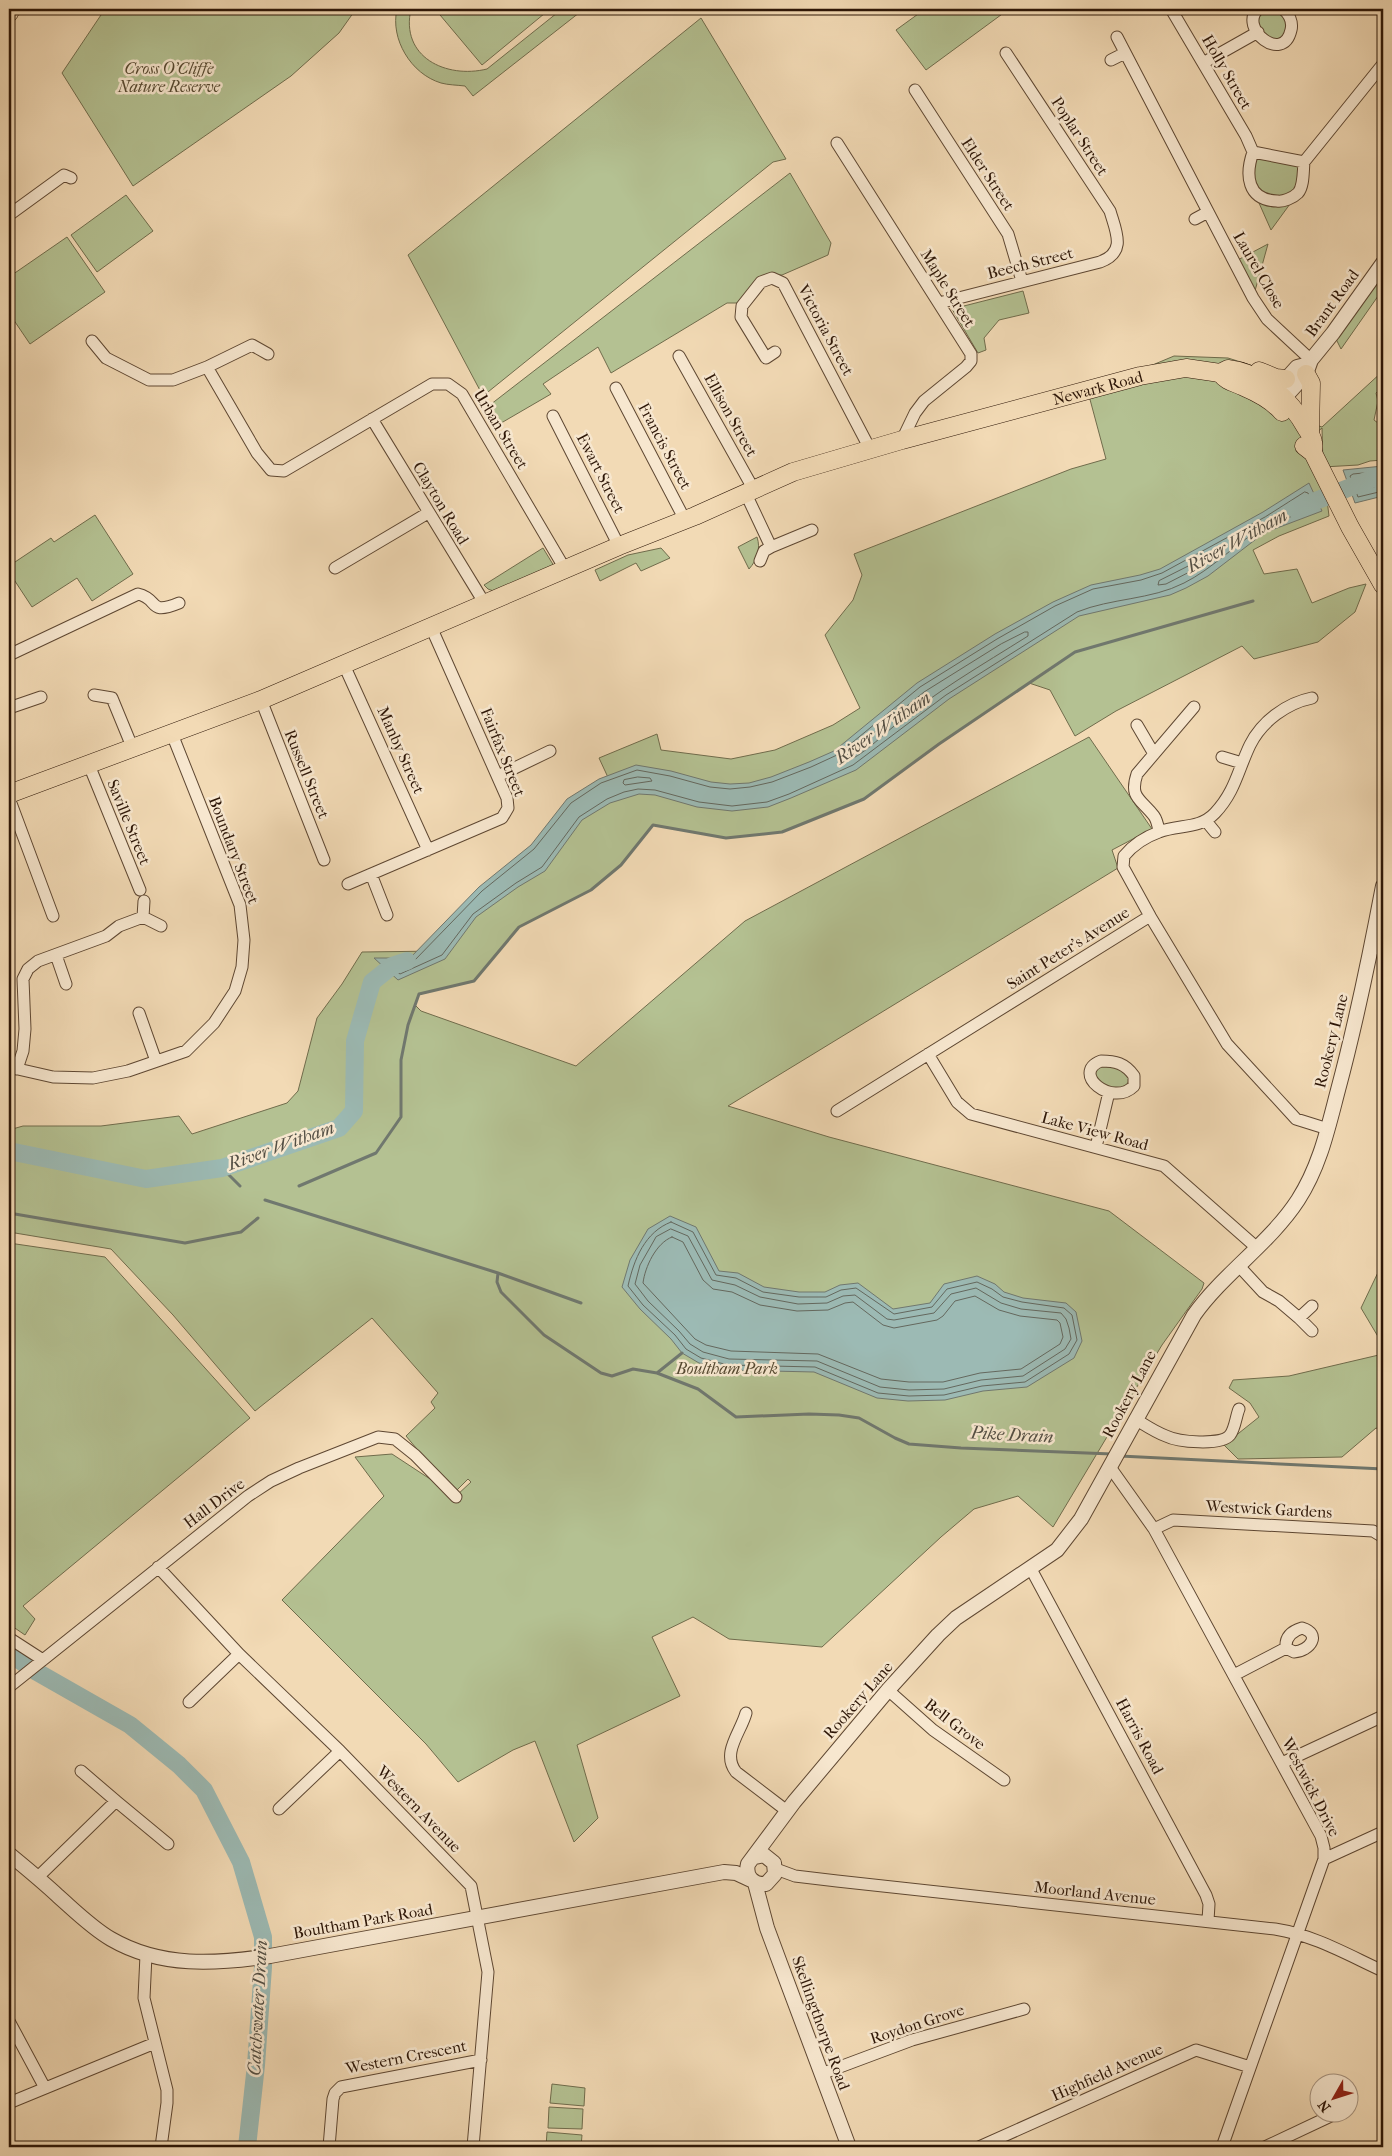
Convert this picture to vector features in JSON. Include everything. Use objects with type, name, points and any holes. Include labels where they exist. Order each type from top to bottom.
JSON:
[{"type":"main road","points":[[9,13],[11,9]]},
{"type":"main road","points":[[1309,366],[1311,383],[1310,434]]},
{"type":"main road","name":"Newark Road","points":[[9,794],[261,700],[619,546],[685,520],[793,472],[902,440],[1140,376],[1186,368],[1220,373],[1228,369],[1247,373],[1255,369],[1276,378],[1278,395],[1303,445],[1313,454],[1383,585]]},
{"type":"main road","name":"Newark Road","points":[[1220,373],[1226,381],[1278,395],[1301,418],[1313,442],[1313,454]]},
{"type":"street","name":"Holly Street","points":[[1171,9],[1246,136],[1253,152]]},
{"type":"street","points":[[1258,9],[1253,18],[1253,25],[1263,40],[1271,45],[1280,44],[1286,40],[1292,28],[1291,21],[1283,9]]},
{"type":"street","points":[[1203,63],[1258,32]]},
{"type":"street","name":"Laurel Close","points":[[1117,37],[1253,298],[1267,319],[1309,366]]},
{"type":"street","points":[[1111,60],[1125,52]]},
{"type":"street","name":"Poplar Street","points":[[1006,53],[1110,211],[1118,240]]},
{"type":"street","points":[[1304,162],[1253,152],[1248,165],[1249,180],[1255,194],[1267,201],[1283,202],[1298,193],[1302,184],[1304,162],[1383,64]]},
{"type":"street","name":"Elder Street","points":[[915,90],[1008,234],[1022,281]]},
{"type":"street","name":"Maple Street","points":[[837,143],[940,303],[970,354],[971,361],[966,368],[924,401],[915,413],[902,440]]},
{"type":"street","points":[[9,215],[64,176],[71,178]]},
{"type":"street","points":[[1195,219],[1208,212]]},
{"type":"street","name":"Beech Street","points":[[940,303],[1108,259],[1116,251],[1118,240]]},
{"type":"street","name":"Brant Road","points":[[1278,395],[1309,366],[1383,263]]},
{"type":"street","name":"Victoria Street","points":[[775,352],[766,358],[741,317],[742,306],[761,282],[772,278],[783,283],[870,449]]},
{"type":"street","points":[[92,341],[106,358],[149,380],[173,380],[207,367],[252,345],[268,354]]},
{"type":"street","name":"Ellison Street","points":[[679,356],[750,492],[772,547]]},
{"type":"street","points":[[1278,395],[1297,367],[1309,366]]},
{"type":"street","name":"Urban Street","points":[[207,367],[257,453],[271,470],[284,471],[432,384],[448,384],[462,394],[565,569]]},
{"type":"street","name":"Francis Street","points":[[616,388],[685,520]]},
{"type":"street","name":"Ewart Street","points":[[553,416],[619,546]]},
{"type":"street","name":"Clayton Road","points":[[372,419],[485,604]]},
{"type":"street","points":[[335,568],[428,513]]},
{"type":"street","points":[[760,561],[764,551],[812,530]]},
{"type":"street","points":[[9,655],[138,594],[144,596],[154,607],[164,609],[179,603]]},
{"type":"street","name":"Fairfax Street","points":[[348,884],[502,818],[508,808],[498,776],[431,626]]},
{"type":"street","name":"Manby Street","points":[[344,665],[428,850]]},
{"type":"street","points":[[94,695],[118,695],[133,749]]},
{"type":"street","points":[[1150,916],[1123,866],[1122,861],[1130,849],[1159,832],[1192,826],[1206,821],[1228,797],[1250,744],[1263,727],[1282,710],[1304,696]]},
{"type":"street","points":[[9,708],[41,697]]},
{"type":"street","name":"Russell Street","points":[[261,700],[324,860]]},
{"type":"street","points":[[1159,832],[1154,816],[1139,801],[1134,790],[1137,774],[1194,707]]},
{"type":"street","points":[[1137,725],[1154,754]]},
{"type":"street","name":"Boundary Street","points":[[13,1068],[53,1077],[94,1078],[128,1071],[156,1062],[186,1051],[214,1023],[235,990],[242,967],[244,940],[240,905],[172,734]]},
{"type":"street","points":[[498,776],[550,751]]},
{"type":"street","points":[[1222,757],[1242,763]]},
{"type":"street","name":"Saville Street","points":[[89,765],[142,896],[143,917]]},
{"type":"street","points":[[9,798],[53,916]]},
{"type":"street","points":[[1206,821],[1215,832]]},
{"type":"street","points":[[371,874],[387,915]]},
{"type":"street","name":"Rookery Lane","points":[[751,1860],[787,1811],[888,1690],[938,1634],[956,1618],[1031,1570],[1057,1550],[1070,1536],[1115,1460],[1135,1419],[1194,1315],[1208,1295],[1289,1213],[1305,1188],[1319,1159],[1328,1129],[1377,949],[1383,886]]},
{"type":"street","name":"Saint Peter's Avenue","points":[[837,1111],[1150,916],[1227,1044],[1296,1119],[1328,1129]]},
{"type":"street","points":[[13,1068],[23,1051],[25,1029],[23,979],[28,969],[38,962],[106,936],[119,926],[143,917],[161,926]]},
{"type":"street","points":[[56,955],[66,984]]},
{"type":"street","points":[[139,1013],[156,1062]]},
{"type":"street","name":"Lake View Road","points":[[928,1054],[957,1102],[971,1114],[1164,1166],[1171,1170],[1256,1248]]},
{"type":"street","points":[[1096,1147],[1109,1092]]},
{"type":"street","points":[[1238,1265],[1263,1292],[1279,1302],[1312,1331]]},
{"type":"street","points":[[1299,1318],[1312,1306]]},
{"type":"street","points":[[1135,1419],[1166,1436],[1176,1439],[1212,1442],[1224,1439],[1231,1434],[1239,1408]]},
{"type":"street","name":"Hall Drive","points":[[9,1687],[248,1496],[271,1481],[378,1437],[395,1439],[456,1497]]},
{"type":"street","name":"Westwick Drive","points":[[1115,1460],[1282,1763],[1321,1836],[1324,1848],[1324,1859],[1222,2147]]},
{"type":"street","name":"Westwick Gardens","points":[[1154,1529],[1167,1521],[1173,1520],[1373,1531],[1383,1536]]},
{"type":"street","name":"Western Avenue","points":[[158,1567],[240,1654],[340,1751],[471,1886],[488,1972],[473,2147]]},
{"type":"street","name":"Harris Road","points":[[1031,1570],[1206,1895],[1209,1904],[1208,1921]]},
{"type":"street","points":[[9,1638],[40,1662]]},
{"type":"street","points":[[1234,1675],[1286,1648]]},
{"type":"street","points":[[189,1702],[240,1654]]},
{"type":"street","name":"Bell Grove","points":[[888,1690],[933,1730],[1004,1780]]},
{"type":"street","points":[[746,1713],[731,1748],[730,1763],[736,1772],[787,1811]]},
{"type":"street","points":[[1282,1763],[1383,1716]]},
{"type":"street","points":[[279,1809],[340,1751]]},
{"type":"street","points":[[82,1771],[116,1802],[168,1844]]},
{"type":"street","points":[[38,1877],[116,1802]]},
{"type":"street","points":[[1324,1859],[1383,1832]]},
{"type":"street","points":[[765,1876],[769,1838]]},
{"type":"street","name":"Boultham Park Road","points":[[9,1854],[38,1877],[86,1921],[110,1939],[146,1955],[194,1963],[270,1956],[478,1918],[724,1872],[751,1860]]},
{"type":"street","points":[[764,1855],[765,1876],[747,1872],[751,1860],[764,1855]]},
{"type":"street","points":[[724,1872],[765,1876]]},
{"type":"street","name":"Moorland Avenue","points":[[765,1876],[794,1876],[1275,1929],[1297,1933],[1383,1971]]},
{"type":"street","name":"Skellingthorpe Road","points":[[765,1876],[762,1909],[849,2147]]},
{"type":"street","points":[[146,1955],[144,1998],[167,2090],[161,2147]]},
{"type":"street","name":"Roydon Grove","points":[[821,2074],[912,2040],[1024,2009]]},
{"type":"street","points":[[9,2021],[45,2088]]},
{"type":"street","points":[[9,2103],[155,2043]]},
{"type":"street","name":"Highfield Avenue","points":[[979,2147],[1196,2050],[1250,2067]]},
{"type":"street","name":"Western Crescent","points":[[329,2147],[333,2098],[335,2092],[341,2086],[481,2060]]},
{"type":"street","points":[[1265,2147],[1314,2124]]},
{"type":"green space","name":"Cross O'Cliffe Nature Reserve","points":[[105,9],[356,9],[339,33],[291,76],[133,186],[62,73]]},
{"type":"green space","points":[[397,9],[411,9],[409,26],[412,40],[419,52],[429,61],[456,71],[472,71],[487,69],[562,9],[584,9],[473,96],[465,86],[444,84],[420,72],[412,64],[405,54],[397,32]]},
{"type":"green space","points":[[435,9],[550,9],[482,65]]},
{"type":"green space","points":[[925,9],[1009,9],[926,70],[896,30]]},
{"type":"green space","points":[[1258,9],[1283,9],[1287,12],[1286,40],[1263,40],[1256,11]]},
{"type":"green space","points":[[701,18],[786,159],[773,162],[483,396],[408,255]]},
{"type":"green space","points":[[1253,152],[1304,162],[1298,193],[1271,230],[1255,194]]},
{"type":"green space","points":[[790,173],[831,243],[828,255],[782,275],[774,275],[738,303],[727,303],[611,373],[598,347],[543,384],[551,394],[496,426],[486,408]]},
{"type":"green space","points":[[126,195],[153,231],[97,272],[71,235]]},
{"type":"green space","points":[[67,237],[105,292],[30,344],[9,313],[9,277]]},
{"type":"green space","points":[[1268,244],[1253,298],[1234,262]]},
{"type":"green space","points":[[1383,263],[1383,289],[1341,349],[1333,333]]},
{"type":"green space","points":[[1023,291],[1029,313],[999,320],[984,338],[986,350],[978,353],[952,309]]},
{"type":"green space","name":"Boultham Park","points":[[1174,356],[1228,358],[1266,370],[1296,418],[1322,427],[1383,371],[1383,386],[1376,393],[1378,401],[1374,420],[1378,423],[1383,422],[1383,460],[1370,461],[1358,465],[1323,467],[1329,516],[1279,536],[1253,550],[1264,574],[1297,569],[1312,603],[1349,588],[1366,584],[1355,612],[1318,642],[1254,659],[1242,646],[1116,711],[1075,736],[1050,690],[1029,683],[939,744],[864,799],[782,832],[726,838],[653,825],[621,865],[591,890],[519,927],[474,981],[419,994],[415,1005],[421,1011],[576,1066],[745,921],[1089,737],[1152,829],[1112,850],[1118,868],[728,1106],[829,1137],[1109,1211],[1204,1283],[1202,1289],[1162,1345],[1053,1527],[1018,1496],[974,1509],[822,1647],[729,1639],[693,1617],[652,1637],[680,1696],[577,1745],[598,1818],[574,1842],[535,1741],[513,1750],[458,1782],[426,1744],[282,1600],[384,1496],[355,1457],[392,1454],[456,1496],[471,1482],[468,1479],[454,1493],[406,1436],[435,1408],[431,1402],[438,1393],[372,1318],[255,1411],[173,1315],[111,1249],[9,1232],[9,1130],[23,1126],[101,1126],[179,1116],[192,1134],[287,1103],[298,1091],[317,1018],[342,984],[362,952],[440,951],[612,786],[599,758],[657,734],[661,750],[731,759],[775,750],[833,725],[860,708],[825,635],[853,600],[862,575],[854,554],[1071,469],[1106,459],[1088,392]],"holes":[[[1322,428],[1323,466],[1309,439]]]},
{"type":"green space","points":[[95,515],[133,574],[92,601],[77,578],[32,607],[9,572],[9,566],[51,538],[54,542]]},
{"type":"green space","points":[[757,537],[758,554],[749,569],[738,547]]},
{"type":"green space","points":[[543,548],[554,566],[496,592],[484,585]]},
{"type":"green space","points":[[661,548],[670,558],[641,571],[636,563],[600,581],[595,570],[628,555]]},
{"type":"green space","points":[[1100,1065],[1116,1067],[1131,1078],[1123,1087],[1107,1087],[1093,1077],[1095,1069]]},
{"type":"green space","points":[[9,1243],[105,1257],[250,1418],[23,1606],[35,1619],[25,1635],[9,1624]]},
{"type":"green space","points":[[1383,1262],[1383,1345],[1361,1308]]},
{"type":"green space","points":[[1383,1354],[1383,1430],[1376,1428],[1342,1457],[1238,1459],[1224,1445],[1259,1417],[1250,1403],[1229,1388],[1233,1380],[1289,1376]]},
{"type":"green space","points":[[552,2084],[585,2088],[584,2106],[550,2103]]},
{"type":"green space","points":[[549,2107],[583,2109],[582,2129],[548,2128]]},
{"type":"green space","points":[[547,2132],[582,2135],[581,2147],[546,2147]]},
{"type":"water","points":[[1383,466],[1383,496],[1355,503],[1343,470]]},
{"type":"water","points":[[1309,483],[1322,511],[1264,533],[1208,576],[1170,595],[1079,616],[949,699],[856,770],[768,807],[732,811],[697,807],[655,795],[639,794],[610,803],[582,820],[545,871],[518,887],[476,917],[445,959],[398,980],[374,958],[410,958],[479,887],[531,845],[567,799],[599,779],[636,765],[671,771],[711,782],[749,783],[771,777],[809,762],[834,751],[917,683],[995,634],[1053,602],[1091,585],[1160,569],[1263,512]]},
{"type":"water","points":[[670,1216],[696,1227],[719,1271],[738,1273],[764,1287],[799,1292],[825,1292],[840,1285],[858,1283],[893,1309],[930,1303],[944,1284],[977,1276],[995,1284],[1004,1292],[1023,1298],[1066,1303],[1076,1312],[1082,1341],[1074,1358],[1027,1387],[983,1391],[945,1400],[908,1401],[877,1398],[814,1372],[728,1370],[699,1363],[682,1353],[622,1287],[630,1260],[648,1229]]},
{"type":"waterway","name":"River Witham","points":[[1295,509],[1371,479],[1383,477]]},
{"type":"waterway","points":[[299,1186],[376,1153],[401,1117],[401,1060],[408,1025],[419,994],[474,981],[519,927],[591,890],[621,865],[653,825],[726,838],[782,832],[864,799],[939,744],[1075,652],[1253,601]]},
{"type":"waterway","name":"River Witham","points":[[9,1151],[146,1179],[222,1168],[339,1128],[354,1111],[355,1041],[372,982],[392,966],[407,961]]},
{"type":"waterway","points":[[222,1168],[240,1186]]},
{"type":"waterway","points":[[265,1200],[498,1273],[581,1303]]},
{"type":"waterway","points":[[9,1213],[185,1243],[241,1232],[258,1218]]},
{"type":"waterway","points":[[498,1273],[497,1282],[501,1292],[544,1335],[601,1373],[612,1376],[633,1369],[657,1373],[682,1353]]},
{"type":"waterway","name":"Pike Drain","points":[[657,1373],[698,1389],[736,1417],[809,1414],[839,1415],[859,1418],[909,1444],[1112,1454]]},
{"type":"waterway","name":"Pike Drain","points":[[1120,1456],[1383,1469]]},
{"type":"waterway","name":"Catchwater Drain","points":[[9,1653],[37,1672],[130,1725],[179,1765],[204,1790],[241,1862],[263,1937],[263,1967],[256,2065],[247,2147]]}]
